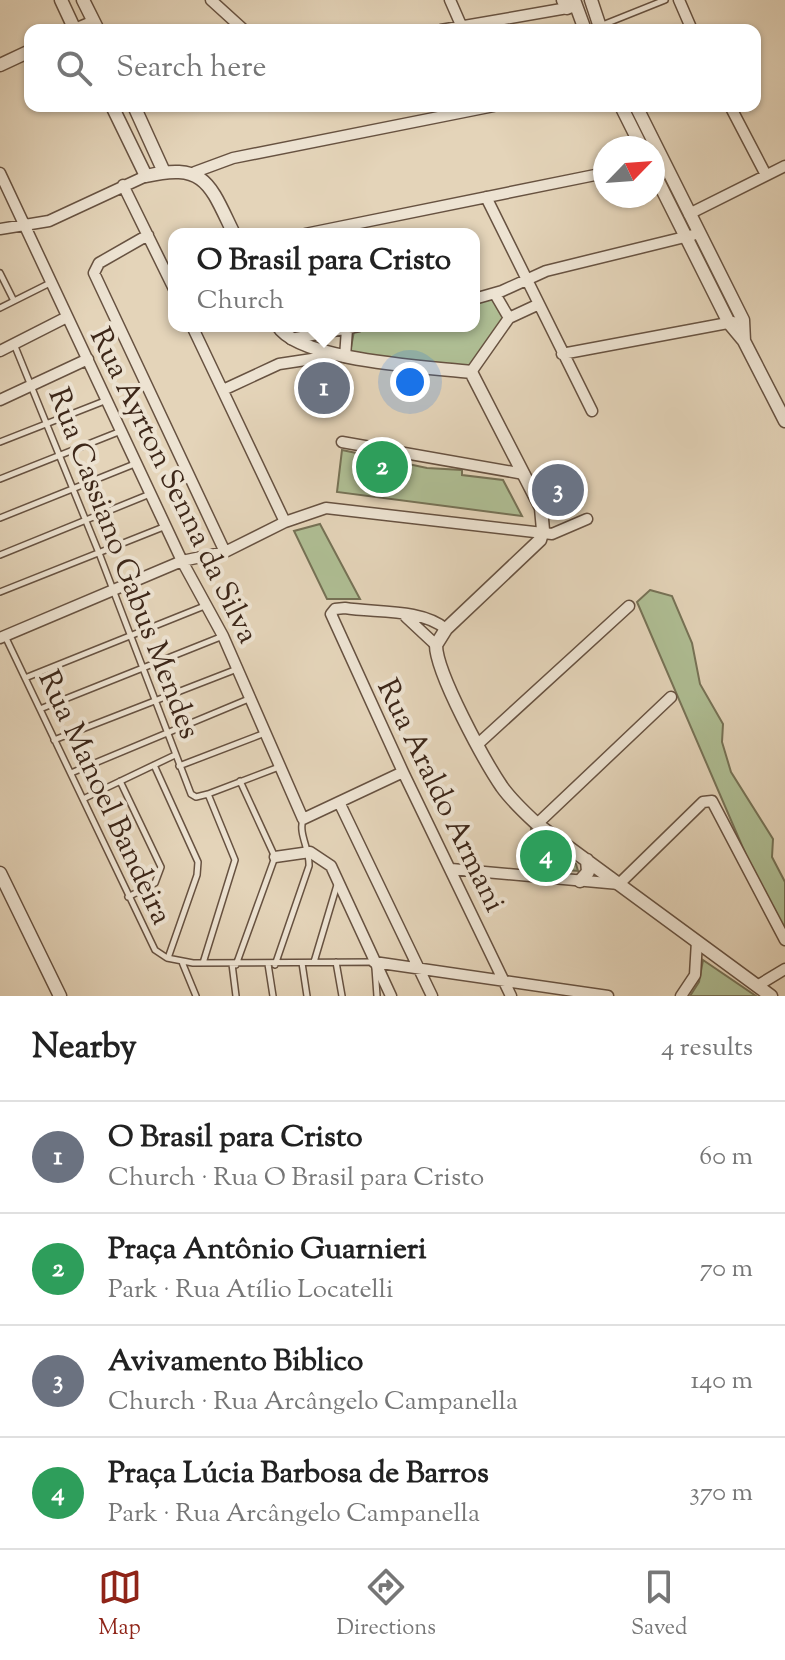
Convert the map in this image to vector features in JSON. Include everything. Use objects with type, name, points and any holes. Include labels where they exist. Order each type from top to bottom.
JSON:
[{"type":"street","points":[[61,0],[72,24]]},
{"type":"street","points":[[83,0],[95,24]]},
{"type":"street","points":[[211,0],[237,24]]},
{"type":"street","points":[[450,0],[461,24]]},
{"type":"street","points":[[591,0],[599,24]]},
{"type":"street","points":[[679,0],[689,24]]},
{"type":"street","points":[[466,24],[570,4],[582,24]]},
{"type":"street","points":[[0,65],[24,54]]},
{"type":"street","points":[[115,112],[146,176]]},
{"type":"street","points":[[137,112],[164,172]]},
{"type":"street","points":[[0,229],[49,221],[146,176],[164,172],[195,172],[233,158],[464,112]]},
{"type":"street","points":[[624,112],[636,136]]},
{"type":"street","points":[[639,112],[699,233],[744,341],[785,421]]},
{"type":"street","points":[[733,112],[766,175]]},
{"type":"street","points":[[689,214],[785,166]]},
{"type":"street","points":[[195,172],[208,184],[231,228]]},
{"type":"street","name":"Rua Ayrton Senna da Silva","points":[[0,173],[5,198],[23,226],[88,359],[182,561],[208,604],[303,819]]},
{"type":"street","points":[[334,228],[593,175]]},
{"type":"street","points":[[123,185],[168,277]]},
{"type":"street","points":[[665,196],[686,239],[718,277]]},
{"type":"street","points":[[486,197],[592,411]]},
{"type":"street","points":[[480,298],[546,271],[686,239],[699,233]]},
{"type":"street","points":[[148,235],[99,263],[94,273],[225,552]]},
{"type":"street","points":[[495,294],[509,318]]},
{"type":"street","points":[[471,372],[509,318],[537,305]]},
{"type":"street","points":[[0,351],[67,317]]},
{"type":"street","points":[[562,354],[736,321]]},
{"type":"street","points":[[195,332],[285,522]]},
{"type":"street","points":[[285,332],[305,351],[303,358]]},
{"type":"street","points":[[294,339],[331,332]]},
{"type":"street","points":[[338,356],[346,332]]},
{"type":"street","points":[[294,339],[338,356]]},
{"type":"street","points":[[223,390],[268,368],[303,358],[338,356],[471,372]]},
{"type":"street","points":[[0,400],[88,359]]},
{"type":"street","points":[[471,372],[541,508],[543,530],[529,552],[446,629],[436,645],[438,661],[478,744],[504,789],[537,824],[771,996]]},
{"type":"street","points":[[342,442],[524,474]]},
{"type":"street","points":[[2,637],[182,561],[225,552],[285,522],[335,508],[558,533],[587,519]]},
{"type":"street","points":[[478,744],[629,606]]},
{"type":"street","name":"Rua Araldo Armani","points":[[404,616],[345,608],[331,614],[511,996]]},
{"type":"street","points":[[404,616],[432,620],[446,629]]},
{"type":"street","points":[[404,616],[436,645]]},
{"type":"street","points":[[537,824],[671,697]]},
{"type":"street","points":[[303,819],[403,772]]},
{"type":"street","points":[[451,869],[619,884],[703,802],[712,801],[719,807],[785,940]]},
{"type":"street","points":[[339,802],[432,996]]},
{"type":"street","points":[[275,857],[310,852],[327,863],[338,880],[391,996]]},
{"type":"street","points":[[580,881],[588,872],[587,860]]},
{"type":"street","points":[[0,873],[60,996]]},
{"type":"street","points":[[681,996],[695,975],[697,941]]},
{"type":"street","points":[[375,963],[503,979],[549,992],[608,996]]},
{"type":"street","points":[[757,986],[785,969]]},
{"type":"lane","points":[[609,24],[665,0]]},
{"type":"lane","points":[[0,273],[14,301]]},
{"type":"lane","points":[[0,308],[50,283]]},
{"type":"lane","name":"Rua Cassiano Gabus Mendes","points":[[13,343],[33,385],[191,794],[196,797],[208,794]]},
{"type":"lane","points":[[0,442],[107,400]]},
{"type":"lane","points":[[0,479],[121,431]]},
{"type":"lane","points":[[0,518],[137,463]]},
{"type":"lane","points":[[0,555],[151,493]]},
{"type":"lane","points":[[0,592],[166,526]]},
{"type":"lane","points":[[25,678],[208,604]]},
{"type":"lane","points":[[40,709],[223,636]]},
{"type":"lane","name":"Rua Manoel Bandeira","points":[[2,637],[71,773],[148,941],[167,958],[182,962],[234,965],[375,963]]},
{"type":"lane","points":[[54,740],[154,698],[238,669]]},
{"type":"lane","points":[[71,773],[251,698]]},
{"type":"lane","points":[[179,766],[266,733]]},
{"type":"lane","points":[[83,799],[175,755]]},
{"type":"lane","points":[[154,765],[198,862],[197,875],[167,958]]},
{"type":"lane","points":[[203,963],[235,860],[208,794],[279,767]]},
{"type":"lane","points":[[120,781],[161,867],[155,883],[128,897]]},
{"type":"lane","points":[[236,996],[234,965],[275,857],[240,781]]},
{"type":"lane","points":[[273,996],[272,965],[304,881],[310,852],[301,831],[303,819]]},
{"type":"lane","points":[[314,962],[338,880]]},
{"type":"lane","points":[[182,962],[196,996]]},
{"type":"lane","points":[[336,962],[342,996]]},
{"type":"lane","points":[[302,963],[307,996]]},
{"type":"lane","points":[[375,963],[377,996]]},
{"type":"green space","points":[[497,297],[505,318],[471,372],[350,353],[354,332],[480,332],[480,301]]},
{"type":"green space","points":[[342,450],[427,468],[462,470],[462,475],[503,480],[522,516],[337,492]]},
{"type":"green space","points":[[320,524],[360,599],[327,599],[294,531]]},
{"type":"green space","points":[[650,590],[672,596],[692,643],[700,684],[723,724],[722,742],[731,772],[773,839],[772,857],[785,882],[785,931],[746,855],[637,602]]},
{"type":"green space","points":[[531,829],[576,864],[578,871],[526,867]]},
{"type":"green space","points":[[703,960],[756,996],[690,996],[699,982]]},
{"type":"place","name":"O Brasil para Cristo","points":[[324,388]]},
{"type":"place","name":"Praça Antônio Guarnieri","points":[[382,467]]},
{"type":"place","name":"Avivamento Biblico","points":[[558,490]]},
{"type":"place","name":"Praça Lúcia Barbosa de Barros","points":[[546,856]]}]
